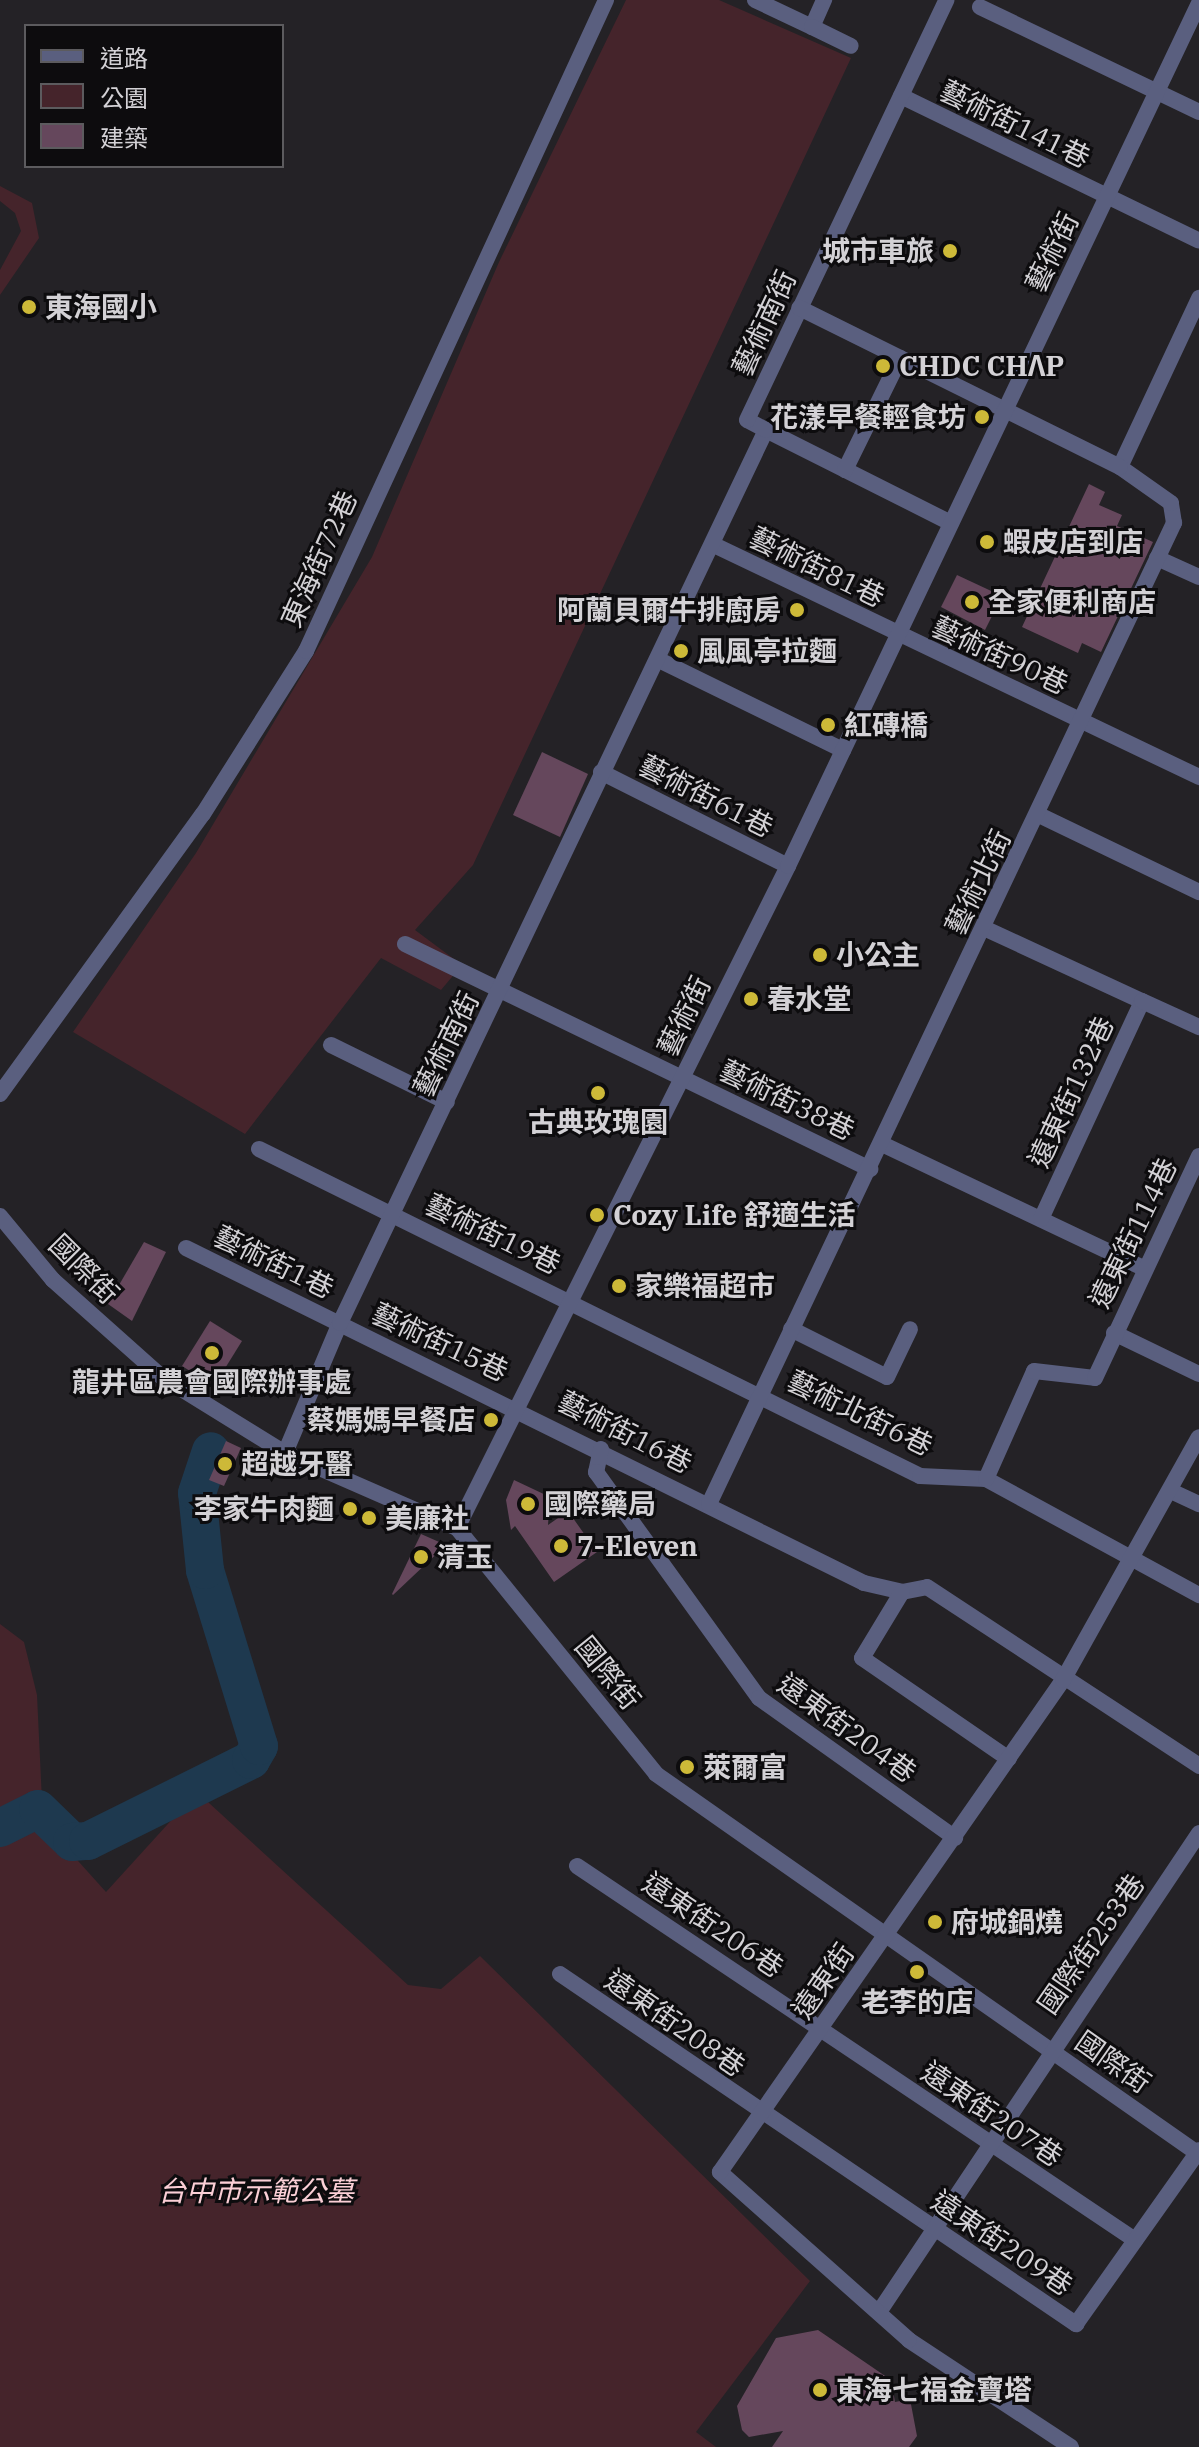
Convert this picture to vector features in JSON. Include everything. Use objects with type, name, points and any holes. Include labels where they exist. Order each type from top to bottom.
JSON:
[{"type":"street","name":"東海街72巷","points":[[0,1094],[203,814],[306,651],[606,0]]},
{"type":"street","points":[[755,0],[851,46]]},
{"type":"street","points":[[812,27],[824,0]]},
{"type":"street","name":"藝術南街","points":[[285,1453],[340,1323],[502,989],[601,772],[714,545],[766,430],[747,420],[946,0]]},
{"type":"street","name":"藝術街","points":[[457,1528],[788,866],[1199,3]]},
{"type":"street","points":[[980,7],[1199,112]]},
{"type":"street","name":"藝術街141巷","points":[[901,96],[1199,241]]},
{"type":"street","points":[[1120,467],[1199,298]]},
{"type":"street","name":"藝術北街","points":[[709,1504],[986,929],[1174,523],[1171,503],[1120,467],[799,308]]},
{"type":"street","points":[[845,470],[900,358]]},
{"type":"street","points":[[766,430],[951,523]]},
{"type":"street","name":"藝術街81巷","points":[[714,545],[898,635]]},
{"type":"street","points":[[1157,558],[1199,577]]},
{"type":"street","name":"藝術街90巷","points":[[898,635],[1199,777]]},
{"type":"street","points":[[659,660],[843,750]]},
{"type":"street","name":"藝術街61巷","points":[[601,772],[788,866]]},
{"type":"street","points":[[1039,815],[1199,892]]},
{"type":"street","points":[[986,929],[1142,1001]]},
{"type":"street","name":"藝術街38巷","points":[[405,944],[870,1169]]},
{"type":"street","name":"遠東街132巷","points":[[1041,1219],[1142,1001],[1199,1027]]},
{"type":"street","points":[[331,1045],[447,1102]]},
{"type":"street","points":[[882,1144],[1145,1269]]},
{"type":"street","name":"藝術街19巷","points":[[259,1149],[760,1394]]},
{"type":"street","name":"遠東街114巷","points":[[986,1479],[1034,1371],[1095,1378],[1199,1156]]},
{"type":"street","name":"國際街","points":[[0,1216],[53,1280],[162,1377],[285,1453],[457,1528],[656,1774],[1198,2152]]},
{"type":"street","name":"藝術街1巷","points":[[186,1248],[340,1323]]},
{"type":"street","name":"藝術街15巷","points":[[340,1323],[518,1408]]},
{"type":"street","name":"藝術北街6巷","points":[[791,1329],[887,1377],[910,1329]]},
{"type":"street","points":[[1114,1333],[1199,1374]]},
{"type":"street","name":"藝術北街6巷","points":[[760,1394],[920,1476],[986,1479]]},
{"type":"street","name":"藝術街16巷","points":[[518,1408],[864,1583],[902,1592]]},
{"type":"street","name":"遠東街","points":[[1071,2447],[879,2312],[720,2172],[1063,1680],[1173,1492],[1199,1437]]},
{"type":"street","name":"遠東街204巷","points":[[601,1449],[596,1472],[759,1698],[955,1838]]},
{"type":"street","points":[[986,1479],[1137,1556],[1199,1595]]},
{"type":"street","points":[[1173,1492],[1199,1504]]},
{"type":"street","points":[[1009,1759],[862,1658],[902,1592],[927,1587],[1063,1680],[1199,1766]]},
{"type":"street","name":"國際街253巷","points":[[879,2312],[1049,2050],[1199,1833]]},
{"type":"street","name":"遠東街206巷","points":[[577,1866],[821,2028]]},
{"type":"street","name":"遠東街208巷","points":[[560,1974],[761,2114]]},
{"type":"street","name":"遠東街207巷","points":[[821,2028],[988,2144],[1135,2240]]},
{"type":"street","name":"遠東街209巷","points":[[761,2114],[1076,2324],[1198,2152]]},
{"type":"green space","points":[[626,0],[719,0],[851,58],[473,865],[415,930],[462,965],[441,990],[381,958],[245,1134],[73,1032],[196,853],[372,557],[499,262]]},
{"type":"green space","points":[[0,186],[32,203],[39,238],[0,295],[0,270],[21,231],[15,213],[0,201]]},
{"type":"green space","name":"台中市示範公墓","points":[[0,1624],[24,1642],[37,1695],[43,1822],[106,1892],[197,1792],[408,1985],[441,1989],[480,1956],[810,2281],[696,2432],[716,2447],[0,2447]]},
{"type":"building","points":[[1089,484],[1105,492],[1099,505],[1122,515],[1117,526],[1153,542],[1101,652],[1082,643],[1078,653],[1022,627]]},
{"type":"building","name":"全家便利商店","points":[[957,575],[1002,596],[985,630],[941,607]]},
{"type":"building","points":[[542,752],[588,774],[560,837],[513,815]]},
{"type":"building","points":[[144,1242],[166,1252],[132,1321],[108,1304]]},
{"type":"building","name":"龍井區農會國際辦事處","points":[[210,1321],[242,1341],[214,1386],[182,1366]]},
{"type":"building","name":"超越牙醫","points":[[226,1441],[241,1448],[224,1486],[209,1480]]},
{"type":"building","points":[[514,1480],[550,1497],[548,1525],[568,1511],[597,1552],[554,1582],[515,1526],[511,1530],[506,1500]]},
{"type":"building","name":"清玉","points":[[421,1534],[446,1545],[393,1595],[392,1594]]},
{"type":"building","name":"東海七福金寶塔","points":[[818,2330],[891,2380],[895,2402],[910,2399],[917,2436],[909,2447],[772,2447],[783,2431],[749,2437],[742,2430],[737,2406],[776,2338]]},
{"type":"waterway","points":[[0,1828],[38,1809],[72,1842],[88,1841],[251,1760],[259,1746],[205,1570],[197,1493],[211,1451]]},
{"type":"place","name":"城市車旅","points":[[950,251]]},
{"type":"place","name":"東海國小","points":[[29,307]]},
{"type":"place","name":"CHDC CHΛP","points":[[883,366]]},
{"type":"place","name":"花漾早餐輕食坊","points":[[982,417]]},
{"type":"place","name":"蝦皮店到店","points":[[987,542]]},
{"type":"place","name":"全家便利商店","points":[[972,602]]},
{"type":"place","name":"阿蘭貝爾牛排廚房","points":[[797,610]]},
{"type":"place","name":"風風亭拉麵","points":[[681,651]]},
{"type":"place","name":"紅磚橋","points":[[828,725]]},
{"type":"place","name":"小公主","points":[[820,955]]},
{"type":"place","name":"春水堂","points":[[751,999]]},
{"type":"place","name":"古典玫瑰園","points":[[598,1093]]},
{"type":"place","name":"Cozy Life 舒適生活","points":[[597,1215]]},
{"type":"place","name":"家樂福超市","points":[[619,1286]]},
{"type":"place","name":"龍井區農會國際辦事處","points":[[212,1353]]},
{"type":"place","name":"蔡媽媽早餐店","points":[[491,1420]]},
{"type":"place","name":"超越牙醫","points":[[225,1464]]},
{"type":"place","name":"國際藥局","points":[[528,1504]]},
{"type":"place","name":"李家牛肉麵","points":[[350,1509]]},
{"type":"place","name":"美廉社","points":[[369,1518]]},
{"type":"place","name":"7-Eleven","points":[[561,1546]]},
{"type":"place","name":"清玉","points":[[421,1557]]},
{"type":"place","name":"萊爾富","points":[[687,1767]]},
{"type":"place","name":"府城鍋燒","points":[[935,1922]]},
{"type":"place","name":"老李的店","points":[[917,1972]]},
{"type":"place","name":"東海七福金寶塔","points":[[820,2390]]}]
